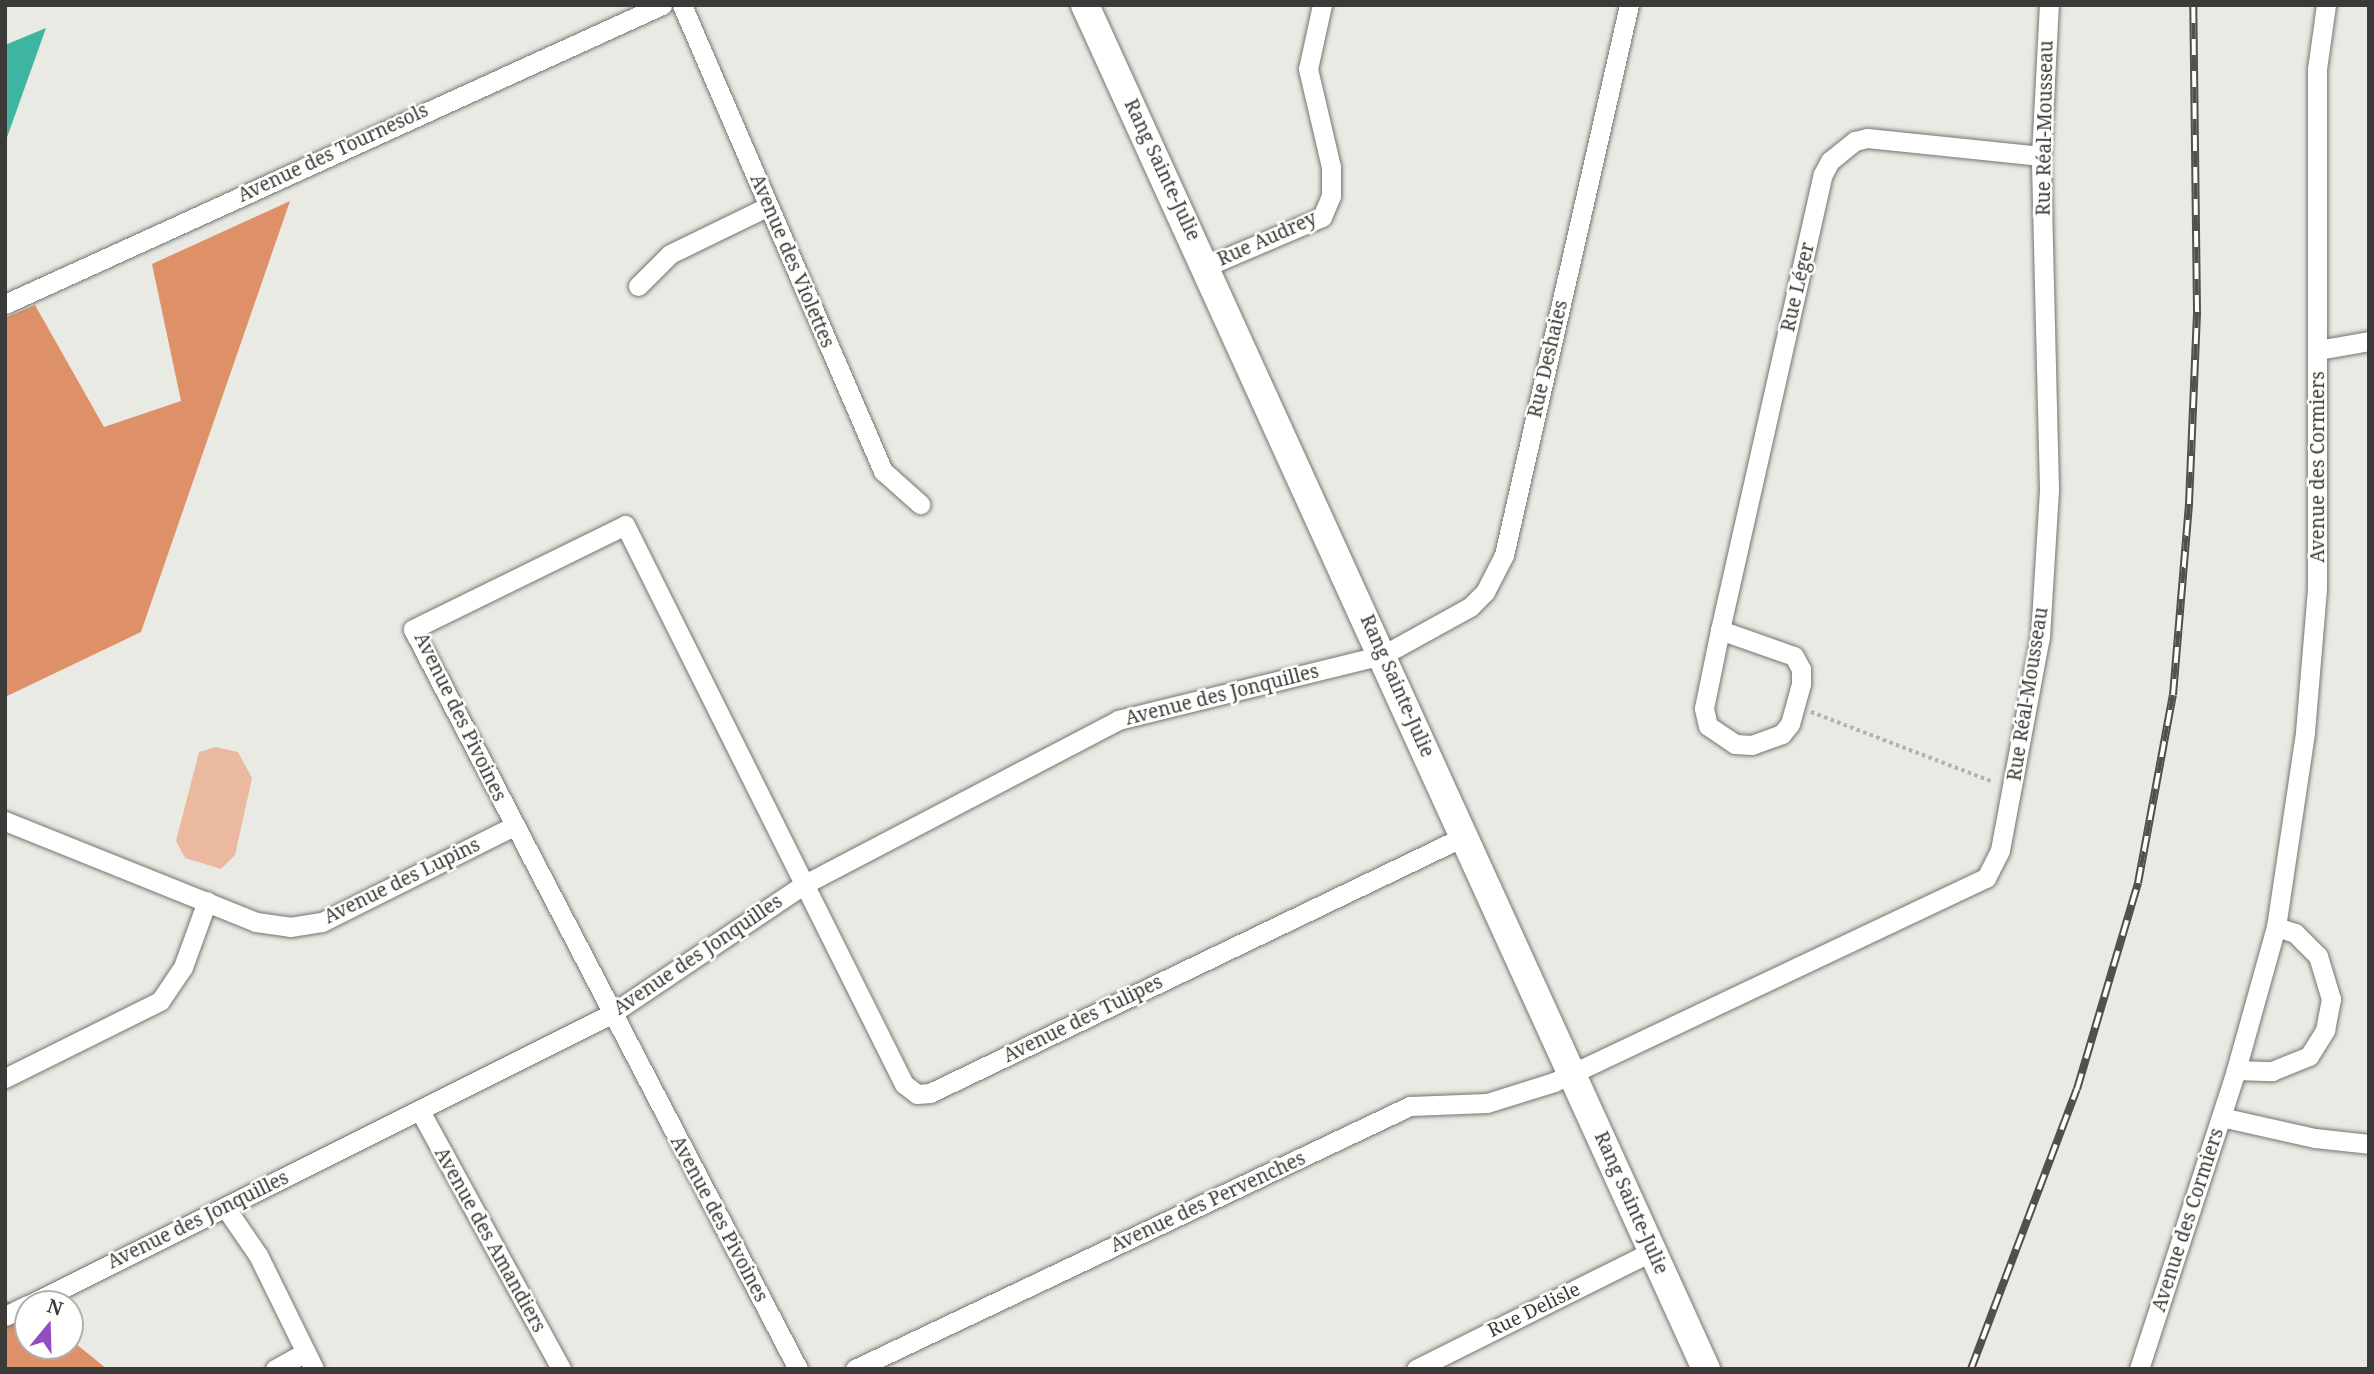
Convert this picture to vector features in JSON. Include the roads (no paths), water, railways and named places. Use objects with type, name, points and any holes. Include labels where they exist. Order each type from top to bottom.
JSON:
[{"type":"street","name":"Avenue des Tournesols","points":[[5,304],[662,5]]},
{"type":"street","name":"Avenue des Violettes","points":[[682,5],[883,471],[920,504]]},
{"type":"street","name":"Rang Sainte-Julie","points":[[1085,5],[1207,266],[1706,1369]]},
{"type":"street","name":"Rue Audrey","points":[[1207,266],[1322,217],[1331,196],[1331,167],[1307,69],[1322,5]]},
{"type":"street","name":"Rue Deshaies","points":[[1383,655],[1470,607],[1485,592],[1504,555],[1629,5]]},
{"type":"street","name":"Rue Réal-Mousseau","points":[[1573,1074],[1973,888],[1995,865],[2013,790],[2040,638],[2049,490],[2041,156],[2049,5]]},
{"type":"street","name":"Avenue des Cormiers","points":[[2139,1369],[2236,1070],[2277,927],[2305,732],[2318,588],[2317,69],[2326,5]]},
{"type":"street","name":"Rue Léger","points":[[1720,630],[1794,656],[1801,669],[1796,707],[1782,734],[1752,745],[1735,744],[1708,726],[1704,708],[1720,630],[1823,174],[1830,161],[1855,141],[1867,138],[2041,156]]},
{"type":"street","points":[[638,286],[670,254],[767,207]]},
{"type":"street","points":[[2318,350],[2369,341]]},
{"type":"street","name":"Avenue des Pivoines","points":[[798,1369],[413,629],[625,525],[803,885]]},
{"type":"street","name":"Avenue des Jonquilles","points":[[59,1290],[611,1014],[803,885],[1118,720],[1383,655]]},
{"type":"street","name":"Avenue des Lupins","points":[[5,821],[272,925],[322,922],[514,826]]},
{"type":"street","name":"Avenue des Tulipes","points":[[803,885],[904,1084],[921,1095],[1465,836]]},
{"type":"street","points":[[5,1078],[160,1001],[183,967],[207,901]]},
{"type":"street","points":[[2236,1070],[2272,1071],[2309,1056],[2325,1030],[2330,999],[2318,956],[2295,933],[2277,927]]},
{"type":"street","name":"Avenue des Pervenches","points":[[855,1369],[1410,1106],[1487,1103],[1573,1074]]},
{"type":"street","name":"Avenue des Amandiers","points":[[420,1111],[561,1369]]},
{"type":"street","points":[[2221,1117],[2315,1138],[2369,1143]]},
{"type":"street","points":[[225,1207],[258,1255],[310,1360],[275,1369]]},
{"type":"street","name":"Rue Delisle","points":[[1416,1369],[1653,1251]]},
{"type":"railway","points":[[1971,1369],[2077,1089],[2138,883],[2173,695],[2189,504],[2197,311],[2193,5]]}]
